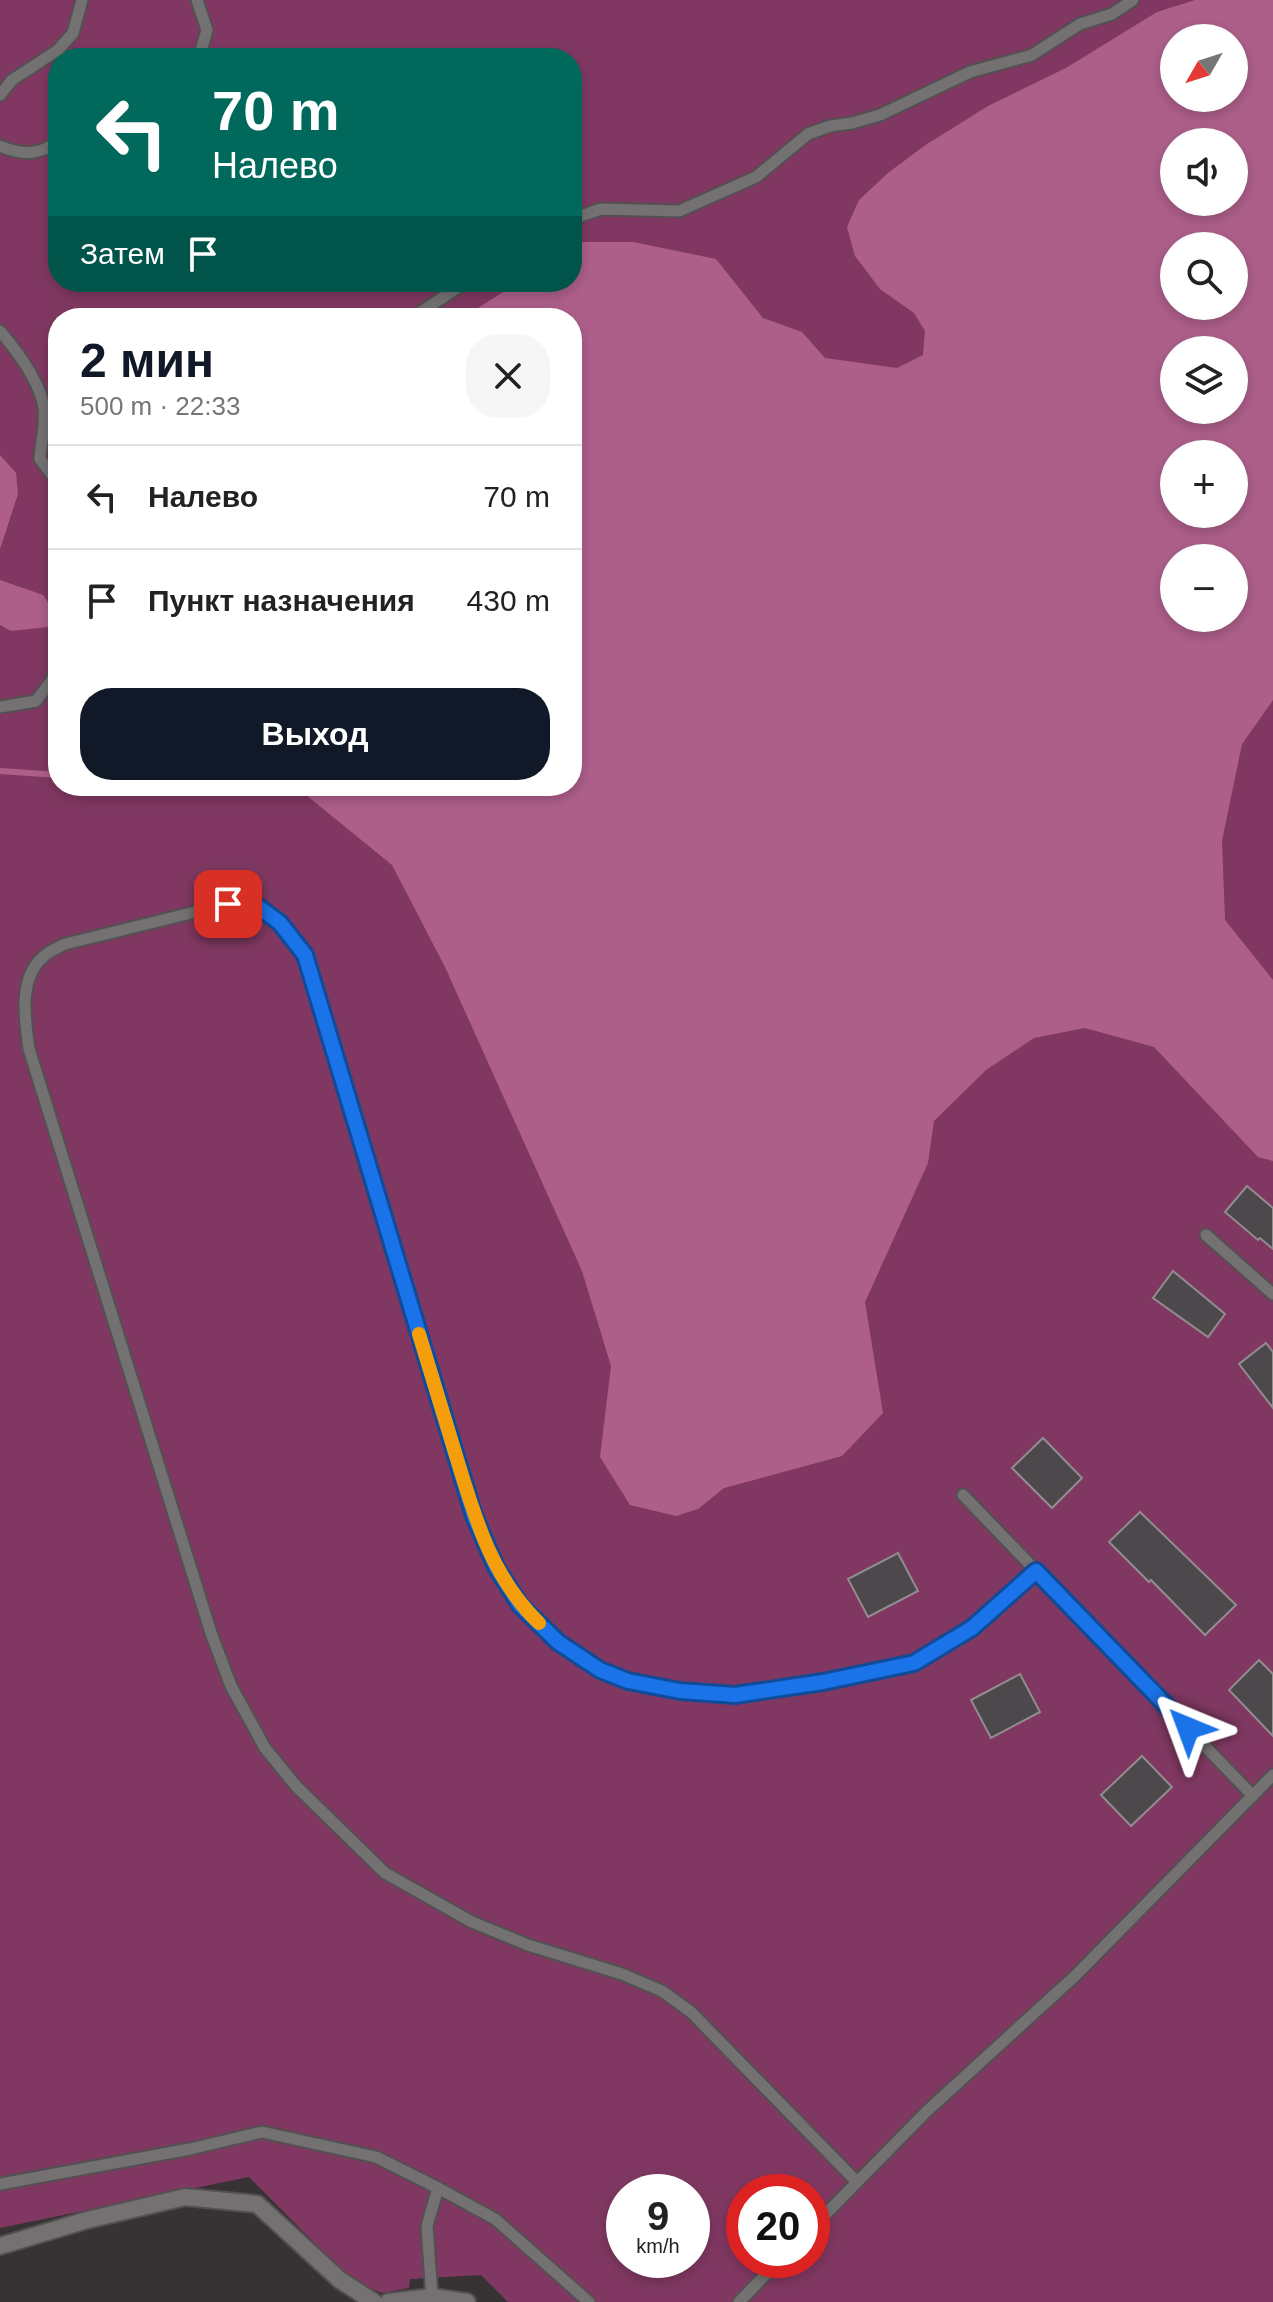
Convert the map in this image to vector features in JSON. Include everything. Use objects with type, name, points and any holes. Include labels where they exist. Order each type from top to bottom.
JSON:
[{"type":"street","points":[[0,2246],[87,2220],[185,2197],[257,2204],[340,2280],[374,2302]]},
{"type":"street","points":[[388,2302],[432,2297],[467,2302]]},
{"type":"lane","points":[[60,48],[73,33],[82,0]]},
{"type":"lane","points":[[197,0],[207,30],[202,48]]},
{"type":"lane","points":[[582,216],[601,209],[679,211],[756,177],[808,134],[880,115],[970,72],[1032,55],[1080,24],[1112,14],[1133,0]]},
{"type":"lane","points":[[0,95],[12,80],[48,57]]},
{"type":"lane","points":[[0,146],[25,154],[48,149]]},
{"type":"lane","points":[[427,308],[451,292]]},
{"type":"lane","points":[[0,331],[14,347],[38,389],[44,407],[40,459],[48,470]]},
{"type":"lane","points":[[0,707],[36,701],[48,685]]},
{"type":"lane","points":[[857,2182],[691,2012],[662,1991],[622,1974],[528,1945],[472,1922],[385,1873],[296,1786],[265,1748],[231,1686],[211,1633],[29,1049],[25,1014],[28,981],[42,958],[65,944],[228,904],[256,905],[280,923],[305,955],[474,1516],[496,1567],[520,1605],[558,1642],[600,1670],[628,1681],[680,1691],[735,1695],[823,1682],[914,1663],[972,1628],[1036,1571]]},
{"type":"lane","points":[[1206,1235],[1273,1294]]},
{"type":"lane","points":[[963,1495],[1253,1796]]},
{"type":"lane","points":[[830,2210],[927,2111],[1075,1976],[1273,1775]]},
{"type":"lane","points":[[0,2184],[190,2149],[262,2132],[376,2157],[438,2188],[495,2219],[589,2302]]},
{"type":"lane","points":[[432,2297],[427,2226],[438,2188]]},
{"type":"lane","points":[[739,2302],[762,2278]]},
{"type":"shaded area","points":[[0,0],[1273,0],[1273,2302],[508,2302],[481,2275],[410,2279],[409,2288],[382,2293],[351,2280],[249,2177],[0,2228]]},
{"type":"shaded area","points":[[1195,0],[1273,0],[1273,700],[1242,744],[1222,841],[1225,920],[1273,980],[1273,1161],[1258,1157],[1154,1047],[1085,1028],[1034,1038],[986,1070],[934,1121],[928,1163],[865,1302],[883,1413],[842,1456],[724,1488],[698,1509],[676,1516],[630,1505],[600,1457],[611,1366],[582,1271],[445,967],[392,865],[307,796],[582,796],[582,308],[478,308],[503,292],[582,292],[582,243],[633,242],[716,259],[763,318],[802,332],[825,358],[897,368],[923,355],[925,331],[914,313],[880,289],[855,256],[847,227],[859,200],[888,173],[988,106],[1066,68],[1157,12]]},
{"type":"shaded area","points":[[0,455],[16,473],[18,494],[0,549]]},
{"type":"shaded area","points":[[0,580],[43,595],[48,602],[48,627],[11,631],[0,625]]},
{"type":"building","points":[[1247,1186],[1273,1208],[1273,1249],[1225,1212]]},
{"type":"building","points":[[1173,1271],[1225,1314],[1208,1337],[1153,1298]]},
{"type":"building","points":[[1266,1343],[1273,1352],[1273,1408],[1239,1364]]},
{"type":"building","points":[[1043,1438],[1082,1478],[1052,1508],[1012,1468]]},
{"type":"building","points":[[1140,1512],[1236,1605],[1205,1635],[1109,1542]]},
{"type":"building","points":[[898,1553],[918,1591],[868,1617],[848,1579]]},
{"type":"building","points":[[1259,1660],[1273,1674],[1273,1736],[1229,1690]]},
{"type":"building","points":[[1020,1674],[1040,1712],[991,1738],[971,1700]]},
{"type":"building","points":[[1142,1756],[1172,1787],[1131,1826],[1101,1795]]},
{"type":"waterway","points":[[0,771],[48,774]]},
{"type":"slow traffic","points":[[419,1334],[474,1516],[496,1567],[520,1605],[539,1623]]},
{"type":"route","points":[[228,904],[256,905],[280,923],[305,955],[474,1516],[496,1567],[520,1605],[558,1642],[600,1670],[628,1681],[680,1691],[735,1695],[823,1682],[914,1663],[972,1628],[1036,1571],[1188,1728]]}]
